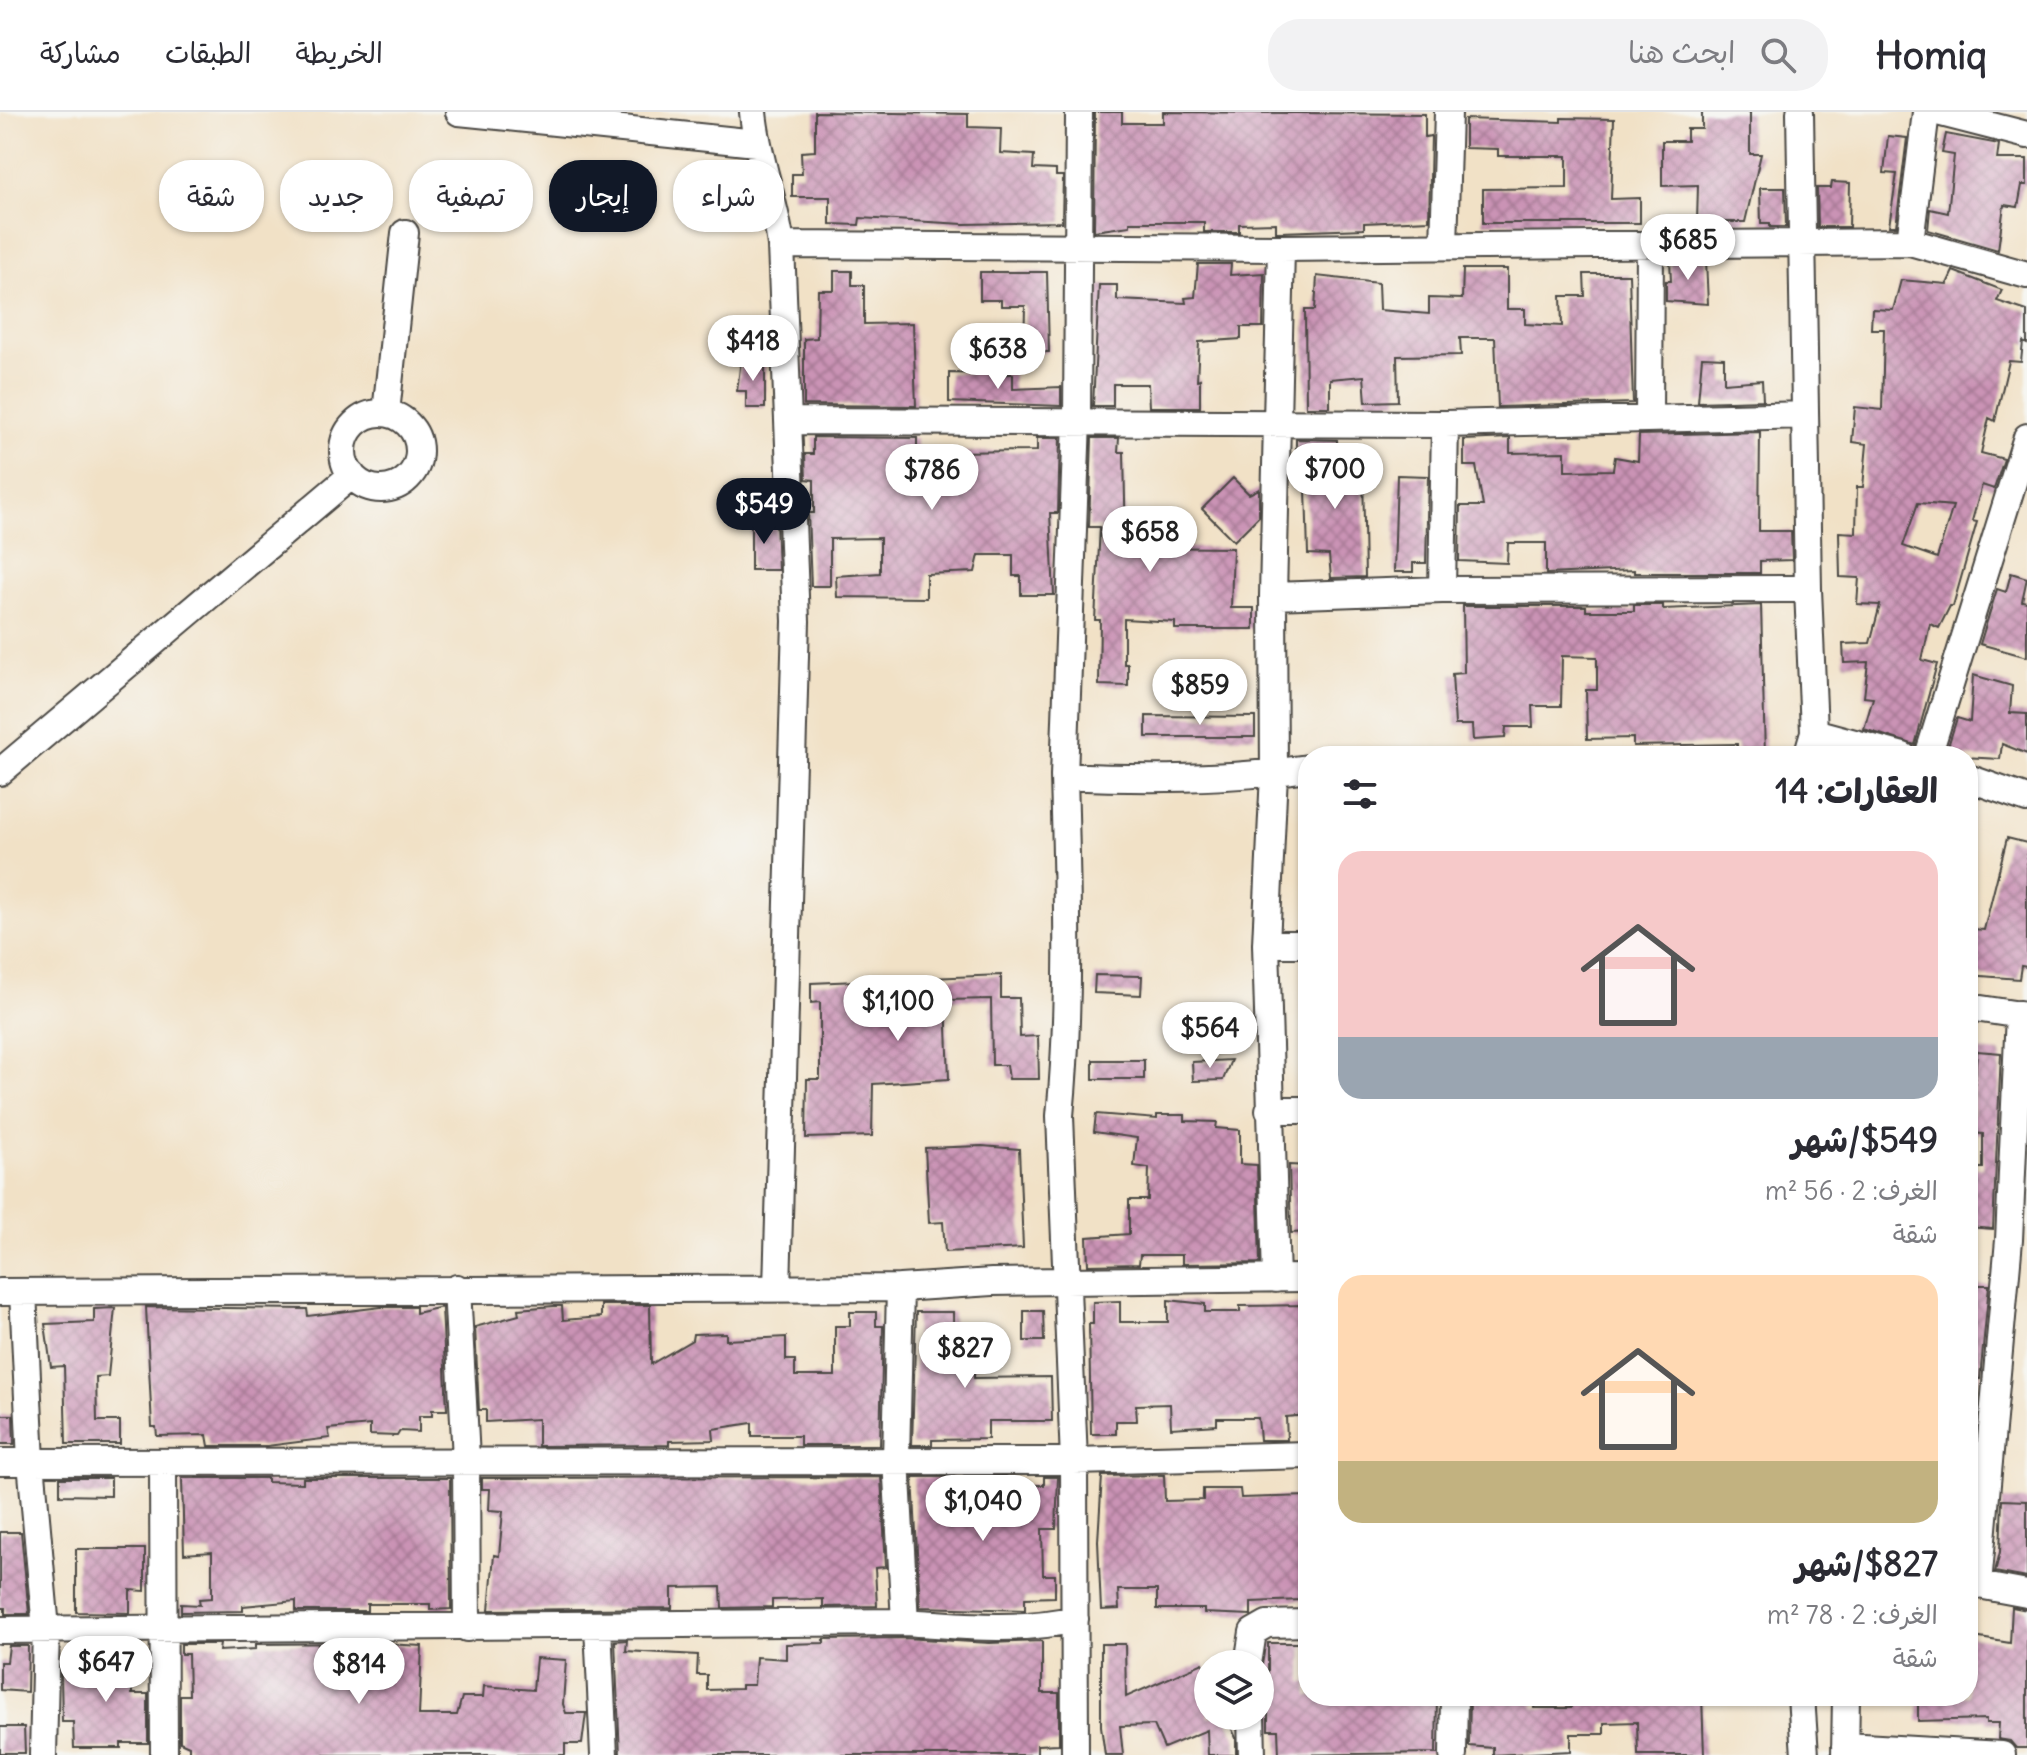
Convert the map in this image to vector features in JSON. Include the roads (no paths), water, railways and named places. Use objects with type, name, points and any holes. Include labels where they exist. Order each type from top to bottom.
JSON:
[{"type":"street","points":[[459,112],[756,143]]},
{"type":"street","points":[[753,112],[756,143],[775,204],[781,245],[796,621],[777,1288]]},
{"type":"street","points":[[1075,1755],[1074,1461],[1060,1116],[1064,1069],[1068,874],[1064,776],[1077,420],[1079,112]]},
{"type":"street","points":[[1444,246],[1448,112]]},
{"type":"street","points":[[1800,112],[1811,744]]},
{"type":"street","points":[[1910,242],[1926,112]]},
{"type":"street","points":[[1937,112],[2027,135]]},
{"type":"street","points":[[386,413],[405,233]]},
{"type":"street","points":[[781,245],[1281,248],[1910,242],[2027,275]]},
{"type":"street","points":[[1649,419],[1650,244]]},
{"type":"street","points":[[1276,1279],[1266,944],[1274,773],[1273,596],[1281,248]]},
{"type":"street","points":[[386,413],[413,429],[419,449],[414,469],[408,477],[390,487],[370,487],[352,475],[344,457],[351,428],[367,416],[386,413]]},
{"type":"street","points":[[790,421],[1445,424],[1805,415]]},
{"type":"street","points":[[1442,590],[1445,424]]},
{"type":"street","points":[[1931,746],[2027,437]]},
{"type":"street","points":[[0,772],[352,475]]},
{"type":"street","points":[[1273,596],[1442,590],[1808,589]]},
{"type":"street","points":[[1064,776],[1129,779],[1298,769]]},
{"type":"street","points":[[1978,782],[2027,799]]},
{"type":"street","points":[[1266,944],[1298,944]]},
{"type":"street","points":[[1978,1008],[2023,1015],[2018,1238],[1978,1546]]},
{"type":"street","points":[[1269,1110],[1298,1110]]},
{"type":"street","points":[[43,1755],[46,1629],[11,1292],[900,1288],[992,1282],[1298,1278]]},
{"type":"street","points":[[457,1288],[466,1459],[467,1628]]},
{"type":"street","points":[[900,1288],[896,1459],[905,1622]]},
{"type":"street","points":[[0,1462],[466,1459],[665,1463],[896,1459],[1074,1461],[1298,1455]]},
{"type":"street","points":[[163,1462],[164,1755]]},
{"type":"street","points":[[1978,1585],[2027,1594]]},
{"type":"street","points":[[0,1630],[905,1622],[1021,1628],[1075,1619]]},
{"type":"street","points":[[1250,1650],[1253,1632],[1267,1624],[1298,1623]]},
{"type":"street","points":[[598,1626],[604,1755]]},
{"type":"street","points":[[1453,1755],[1454,1706]]},
{"type":"street","points":[[1802,1706],[1805,1755]]},
{"type":"street","points":[[1846,1706],[1845,1750],[2002,1755]]},
{"type":"street","points":[[1251,1730],[1252,1755]]}]
